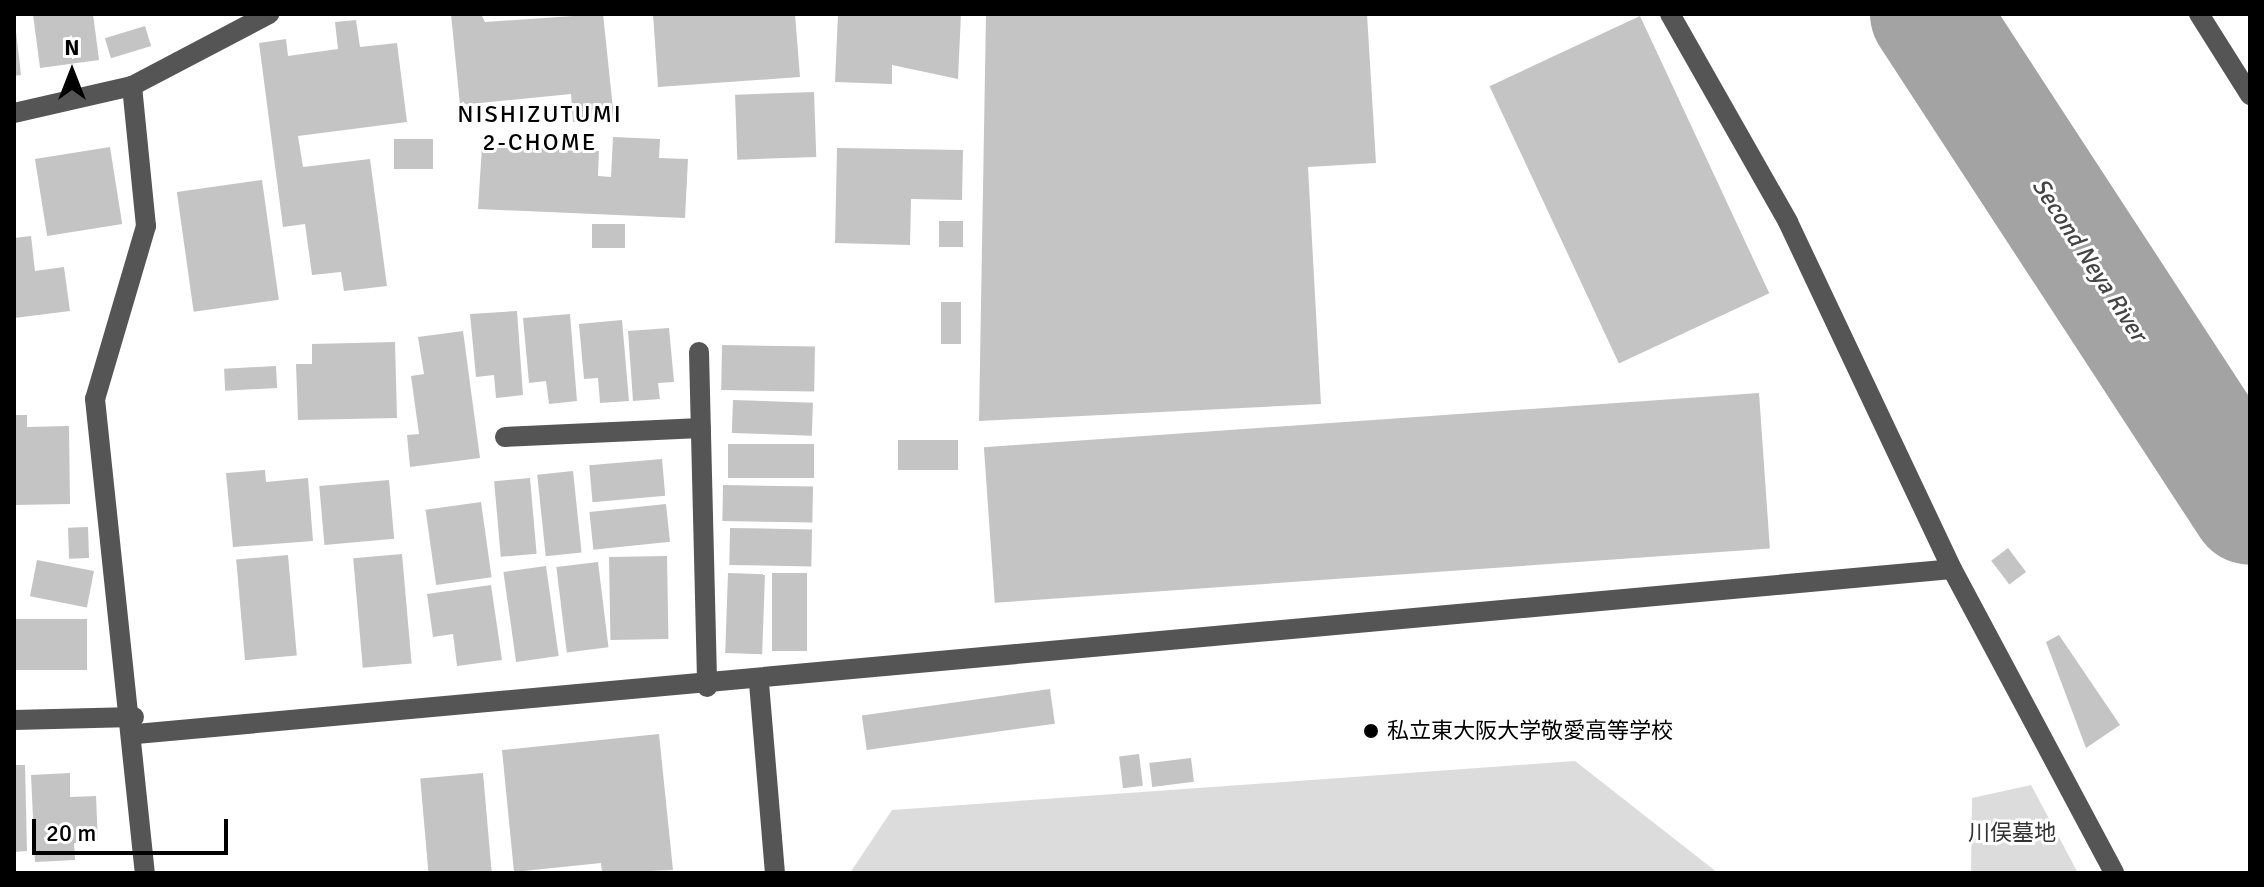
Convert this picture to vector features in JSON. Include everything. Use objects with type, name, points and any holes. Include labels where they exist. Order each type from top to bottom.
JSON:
[{"type":"street","points":[[14,113],[132,86],[269,14]]},
{"type":"street","points":[[1670,14],[1788,222],[1952,569],[2114,873]]},
{"type":"street","points":[[2199,14],[2250,95]]},
{"type":"street","points":[[132,86],[146,226],[95,399],[135,725],[145,873]]},
{"type":"street","points":[[699,352],[707,687]]},
{"type":"street","points":[[505,437],[701,428]]},
{"type":"street","points":[[14,720],[135,725],[759,683],[1952,569]]},
{"type":"street","points":[[759,683],[775,873]]},
{"type":"green space","points":[[1575,761],[1718,873],[850,873],[892,810]]},
{"type":"green space","name":"川俣墓地","points":[[2031,785],[2078,873],[1971,873],[1972,798]]},
{"type":"building","points":[[14,14],[21,75],[14,76]]},
{"type":"building","points":[[33,14],[93,14],[99,60],[40,68]]},
{"type":"building","points":[[451,14],[481,14],[485,22],[603,14],[614,118],[573,122],[571,94],[460,105]]},
{"type":"building","points":[[653,14],[795,14],[800,77],[658,87]]},
{"type":"building","points":[[838,14],[961,14],[958,79],[892,65],[892,84],[835,82]]},
{"type":"building","points":[[986,14],[1367,14],[1376,163],[1308,167],[1321,404],[979,421]]},
{"type":"building","points":[[1640,16],[1769,293],[1619,363],[1490,86]]},
{"type":"building","points":[[356,20],[360,47],[397,43],[407,122],[298,136],[303,167],[370,159],[387,286],[344,291],[341,272],[312,275],[305,224],[283,227],[259,43],[286,39],[288,56],[338,49],[335,22]]},
{"type":"building","points":[[145,26],[151,46],[111,58],[105,38]]},
{"type":"building","points":[[814,92],[816,157],[737,160],[735,95]]},
{"type":"building","points":[[613,137],[660,139],[659,158],[688,159],[685,218],[478,209],[482,146],[599,151],[598,176],[611,177]]},
{"type":"building","points":[[394,139],[433,139],[433,169],[394,169]]},
{"type":"building","points":[[110,147],[122,224],[47,236],[35,159]]},
{"type":"building","points":[[837,148],[963,150],[962,200],[911,199],[910,245],[835,243]]},
{"type":"building","points":[[262,180],[279,300],[194,312],[177,192]]},
{"type":"building","points":[[939,221],[963,221],[963,247],[939,247]]},
{"type":"building","points":[[592,224],[625,224],[625,248],[592,248]]},
{"type":"building","points":[[31,236],[35,271],[64,267],[70,311],[14,318],[14,238]]},
{"type":"building","points":[[941,302],[961,302],[961,344],[941,344]]},
{"type":"building","points":[[517,311],[523,395],[496,398],[494,375],[476,377],[470,314]]},
{"type":"building","points":[[570,314],[577,401],[549,404],[546,381],[529,383],[523,318]]},
{"type":"building","points":[[622,320],[629,401],[600,403],[598,378],[584,379],[579,324]]},
{"type":"building","points":[[669,328],[674,382],[658,383],[660,399],[633,401],[628,331]]},
{"type":"building","points":[[463,331],[480,458],[410,467],[407,435],[419,434],[411,376],[424,374],[418,337]]},
{"type":"building","points":[[395,342],[397,418],[298,420],[296,364],[312,364],[312,344]]},
{"type":"building","points":[[722,345],[815,347],[814,392],[721,390]]},
{"type":"building","points":[[276,366],[277,388],[225,391],[224,369]]},
{"type":"building","points":[[1759,393],[1770,549],[995,603],[984,447]]},
{"type":"building","points":[[733,400],[813,403],[812,436],[732,433]]},
{"type":"building","points":[[14,415],[27,415],[27,427],[69,426],[70,504],[14,505]]},
{"type":"building","points":[[898,440],[958,440],[958,470],[898,470]]},
{"type":"building","points":[[728,444],[814,444],[814,478],[728,478]]},
{"type":"building","points":[[662,459],[665,496],[593,502],[589,465]]},
{"type":"building","points":[[265,470],[266,482],[308,478],[313,541],[233,547],[226,473]]},
{"type":"building","points":[[573,471],[582,553],[546,556],[537,475]]},
{"type":"building","points":[[530,478],[537,554],[501,557],[494,481]]},
{"type":"building","points":[[389,480],[394,539],[324,545],[319,486]]},
{"type":"building","points":[[723,485],[813,487],[812,523],[722,521]]},
{"type":"building","points":[[481,502],[492,577],[436,585],[426,510]]},
{"type":"building","points":[[666,504],[670,542],[593,550],[589,512]]},
{"type":"building","points":[[88,527],[89,558],[69,559],[68,528]]},
{"type":"building","points":[[730,528],[812,529],[811,566],[729,565]]},
{"type":"building","points":[[2008,548],[2026,572],[2009,585],[1991,561]]},
{"type":"building","points":[[402,554],[412,664],[363,668],[353,558]]},
{"type":"building","points":[[288,555],[297,656],[245,660],[236,560]]},
{"type":"building","points":[[667,556],[668,639],[610,640],[609,557]]},
{"type":"building","points":[[37,560],[94,571],[87,607],[30,596]]},
{"type":"building","points":[[598,562],[608,647],[567,652],[556,567]]},
{"type":"building","points":[[546,566],[559,656],[516,662],[503,572]]},
{"type":"building","points":[[728,573],[765,574],[762,654],[725,653]]},
{"type":"building","points":[[772,573],[807,573],[807,651],[772,651]]},
{"type":"building","points":[[491,585],[502,660],[457,666],[453,634],[433,637],[427,594]]},
{"type":"building","points":[[14,619],[87,619],[87,670],[14,670]]},
{"type":"building","points":[[2059,635],[2120,725],[2086,748],[2046,642]]},
{"type":"building","points":[[1050,689],[1055,724],[867,750],[862,715]]},
{"type":"building","points":[[659,734],[673,870],[602,873],[601,863],[514,872],[502,750]]},
{"type":"building","points":[[1139,754],[1143,786],[1123,788],[1119,756]]},
{"type":"building","points":[[1191,758],[1194,782],[1152,787],[1149,763]]},
{"type":"building","points":[[14,765],[25,765],[27,851],[14,852]]},
{"type":"building","points":[[70,773],[70,797],[96,796],[98,842],[74,843],[75,860],[35,862],[31,775]]},
{"type":"building","points":[[483,773],[492,873],[429,873],[420,778]]},
{"type":"waterway","name":"Second Neya River","points":[[1929,14],[2250,506]]},
{"type":"place","name":"私立東大阪大学敬愛高等学校","points":[[1371,731]]},
{"type":"district","name":"NISHIZUTUMI 2-CHOME","points":[[540,129]]}]
